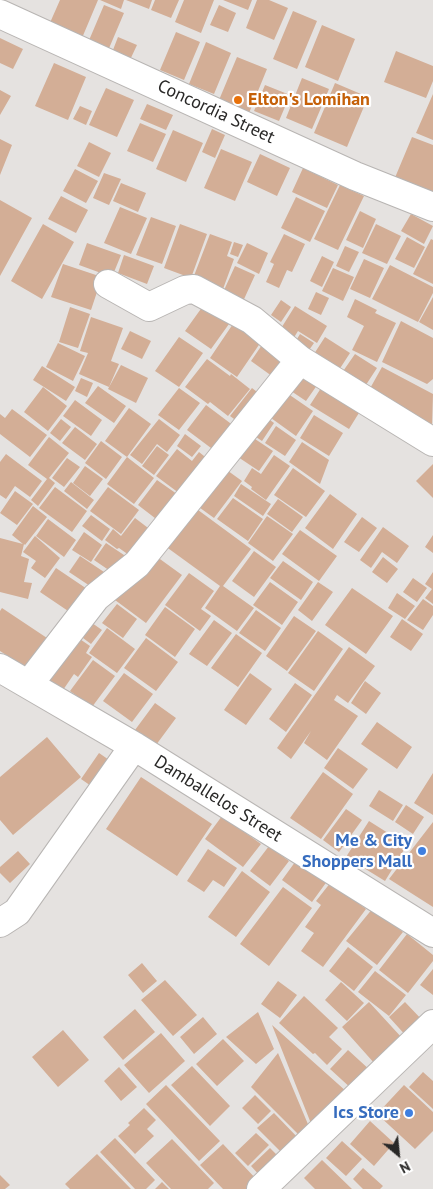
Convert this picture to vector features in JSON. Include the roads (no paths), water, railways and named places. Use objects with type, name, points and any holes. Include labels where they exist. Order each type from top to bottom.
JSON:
[{"type":"street","name":"Concordia Street","points":[[0,14],[355,176],[433,207]]},
{"type":"street","points":[[108,284],[148,307],[179,293],[194,289],[252,320],[300,360],[433,442]]},
{"type":"street","points":[[28,684],[96,597],[137,564],[300,360]]},
{"type":"street","name":"Damballelos Street","points":[[0,668],[134,746],[433,933]]},
{"type":"street","points":[[0,923],[17,912],[134,746]]},
{"type":"street","points":[[261,1189],[433,1024]]},
{"type":"place","name":"Elton's Lomihan","points":[[238,100]]},
{"type":"place","name":"Me & City Shoppers Mall","points":[[422,851]]},
{"type":"place","name":"Ics Store","points":[[409,1113]]}]
